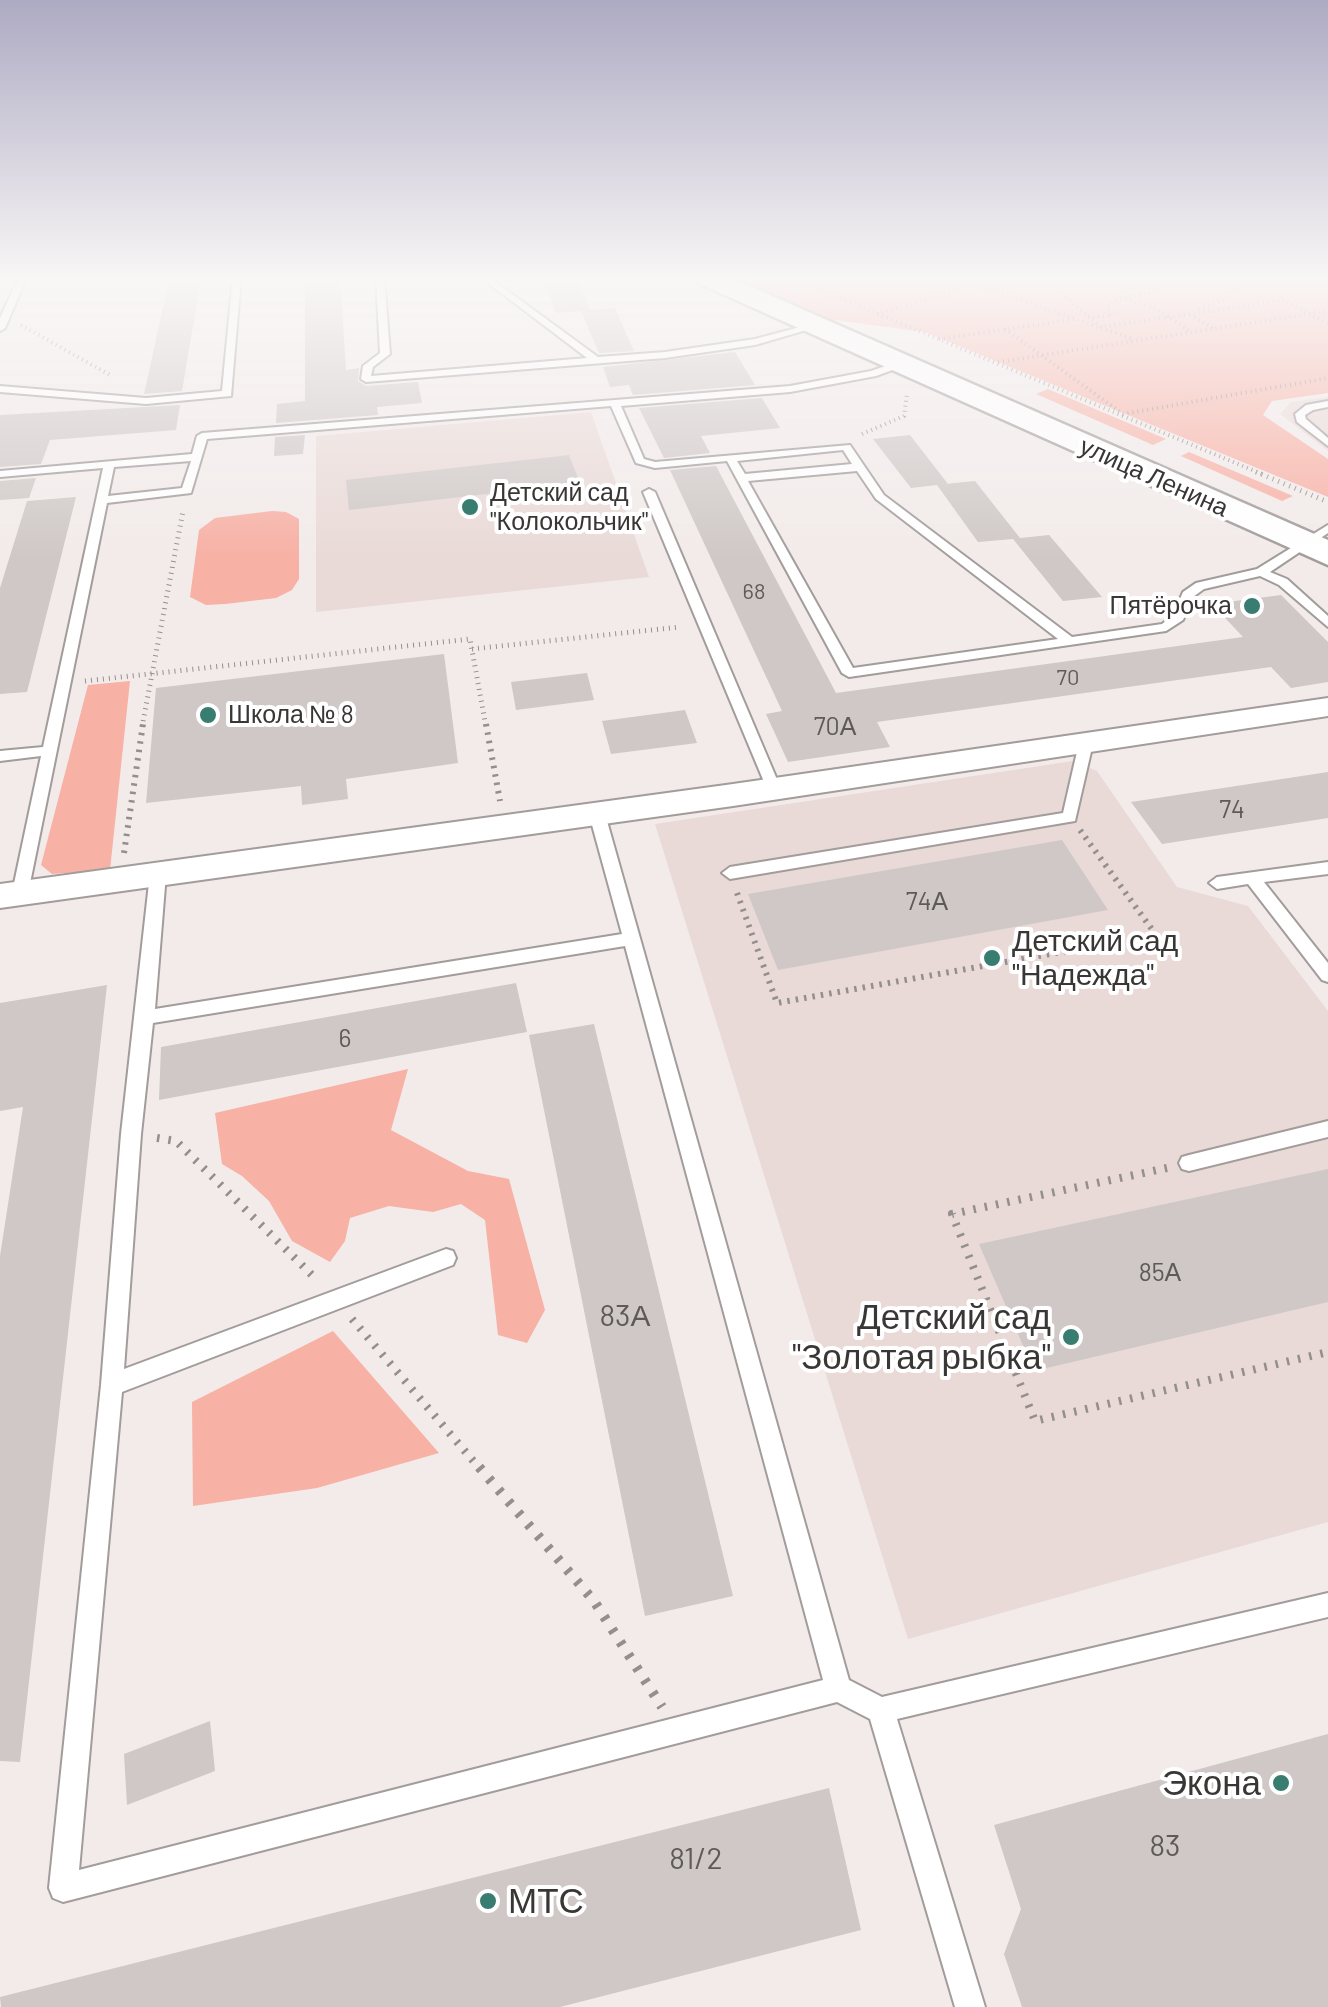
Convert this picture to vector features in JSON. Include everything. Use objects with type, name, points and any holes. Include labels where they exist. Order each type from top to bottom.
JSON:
[{"type":"main road","name":"улица Ленина","points":[[893,371],[1320,542]]},
{"type":"street","points":[[10,894],[774,789],[1328,707]]},
{"type":"lane","points":[[0,390],[162,400],[227,394],[229,371]]},
{"type":"lane","points":[[367,371],[366,379],[473,371]]},
{"type":"lane","points":[[102,500],[187,491],[202,436],[616,403],[872,374],[904,377]]},
{"type":"lane","points":[[616,403],[640,461],[656,466],[846,447],[880,497],[1069,641]]},
{"type":"lane","points":[[1328,404],[1310,407],[1300,414],[1301,420],[1328,443]]},
{"type":"lane","points":[[0,474],[197,457]]},
{"type":"lane","points":[[730,458],[849,673],[1166,627],[1179,617],[1187,595],[1200,586],[1261,572],[1320,542]]},
{"type":"lane","points":[[10,894],[49,751],[109,465]]},
{"type":"lane","points":[[742,478],[860,467]]},
{"type":"lane","points":[[649,492],[774,789]]},
{"type":"lane","points":[[1261,572],[1283,582],[1328,623]]},
{"type":"lane","points":[[730,873],[1070,817],[1086,743]]},
{"type":"lane","points":[[0,756],[49,751]]},
{"type":"lane","points":[[597,814],[838,1689]]},
{"type":"lane","points":[[1217,883],[1328,868]]},
{"type":"lane","points":[[158,874],[64,1888],[838,1689],[881,1710],[1328,1605]]},
{"type":"lane","points":[[1252,878],[1328,975]]},
{"type":"lane","points":[[146,1016],[630,939]]},
{"type":"lane","points":[[1189,1163],[1328,1130]]},
{"type":"lane","points":[[112,1385],[446,1258]]},
{"type":"lane","points":[[881,1710],[970,2007]]},
{"type":"path","points":[[104,371],[162,400]]},
{"type":"path","points":[[1015,371],[1328,502]]},
{"type":"path","points":[[1062,371],[1123,414],[1328,378]]},
{"type":"path","points":[[846,447],[857,436],[904,416],[904,377]]},
{"type":"path","points":[[120,880],[150,674],[187,491]]},
{"type":"path","points":[[472,650],[705,624]]},
{"type":"path","points":[[64,683],[470,639],[505,827]]},
{"type":"path","points":[[730,873],[777,1003],[1156,935],[1070,817]]},
{"type":"path","points":[[131,1134],[176,1141],[338,1301],[594,1602],[678,1730]]},
{"type":"path","points":[[1189,1163],[952,1214],[1035,1421],[1328,1352]]},
{"type":"shaded area","points":[[1019,371],[1328,371],[1328,393],[1272,401],[1263,415],[1328,459],[1328,497]]},
{"type":"shaded area","points":[[1048,389],[1166,439],[1153,445],[1036,394]]},
{"type":"shaded area","points":[[1328,397],[1328,451],[1280,414],[1291,402]]},
{"type":"shaded area","name":"Детский сад \"Колокольчик\"","points":[[591,412],[649,577],[316,612],[316,436]]},
{"type":"shaded area","points":[[1189,452],[1293,496],[1282,501],[1181,456]]},
{"type":"shaded area","points":[[286,512],[299,519],[299,579],[292,590],[276,598],[225,604],[206,605],[190,597],[199,530],[215,518]]},
{"type":"shaded area","points":[[130,681],[110,870],[52,874],[41,865],[88,685]]},
{"type":"shaded area","name":"Детский сад \"Золотая рыбка\"","points":[[1073,761],[1097,771],[1177,887],[1248,906],[1328,1011],[1328,1522],[908,1639],[655,824]]},
{"type":"shaded area","points":[[408,1069],[391,1130],[468,1171],[509,1179],[545,1310],[527,1343],[498,1335],[485,1220],[461,1204],[433,1212],[389,1206],[350,1218],[345,1241],[330,1262],[292,1241],[269,1201],[222,1164],[215,1113]]},
{"type":"shaded area","points":[[333,1331],[439,1453],[317,1488],[193,1506],[192,1402]]},
{"type":"building","points":[[149,371],[185,371],[182,391],[144,394]]},
{"type":"building","points":[[305,371],[359,371],[358,381],[366,386],[418,382],[422,403],[377,407],[378,415],[276,423],[277,404],[305,401]]},
{"type":"building","points":[[604,371],[746,371],[755,385],[633,395],[629,385],[610,387]]},
{"type":"building","points":[[762,398],[780,428],[701,436],[710,453],[664,458],[639,408]]},
{"type":"building","points":[[180,405],[176,430],[50,440],[41,464],[0,467],[0,415]]},
{"type":"building","points":[[305,435],[303,454],[274,456],[275,437]]},
{"type":"building","points":[[910,435],[948,484],[975,481],[1020,538],[1049,535],[1102,597],[1063,601],[1013,539],[978,542],[937,485],[911,488],[873,439]]},
{"type":"building","points":[[569,455],[580,483],[349,510],[346,480]]},
{"type":"building","points":[[716,466],[836,693],[1243,637],[1212,604],[1281,595],[1328,642],[1328,682],[1291,688],[1271,667],[877,722],[890,747],[788,762],[766,714],[782,711],[670,470]]},
{"type":"building","points":[[36,478],[29,498],[0,500],[0,481]]},
{"type":"building","points":[[76,497],[27,692],[0,694],[0,588],[27,501]]},
{"type":"building","name":"Школа № 8","points":[[444,654],[458,763],[346,779],[348,799],[302,805],[301,786],[146,803],[156,688]]},
{"type":"building","points":[[587,673],[594,700],[516,710],[511,682]]},
{"type":"building","points":[[685,710],[697,743],[611,754],[602,721]]},
{"type":"building","points":[[1328,772],[1328,818],[1162,844],[1131,802]]},
{"type":"building","points":[[1062,840],[1108,910],[778,970],[748,894]]},
{"type":"building","points":[[516,983],[527,1032],[159,1100],[161,1047]]},
{"type":"building","points":[[107,985],[20,1762],[0,1761],[0,1256],[23,1107],[0,1111],[0,1003]]},
{"type":"building","points":[[594,1024],[733,1596],[645,1616],[529,1035]]},
{"type":"building","points":[[1328,1169],[1328,1302],[1034,1371],[979,1244]]},
{"type":"building","points":[[210,1721],[215,1771],[127,1805],[124,1754]]},
{"type":"building","points":[[1328,1734],[1328,2007],[1022,2007],[1004,1954],[1021,1909],[994,1825]]},
{"type":"building","points":[[829,1788],[861,1930],[560,2007],[1,2007],[0,1997]]},
{"type":"place","name":"Детский сад \"Колокольчик\"","points":[[470,507]]},
{"type":"place","name":"Пятёрочка","points":[[1252,606]]},
{"type":"place","name":"Школа № 8","points":[[208,715]]},
{"type":"place","name":"Детский сад \"Надежда\"","points":[[992,958]]},
{"type":"place","name":"Детский сад \"Золотая рыбка\"","points":[[1071,1337]]},
{"type":"place","name":"Экона","points":[[1281,1783]]},
{"type":"place","name":"МТС","points":[[488,1901]]}]
